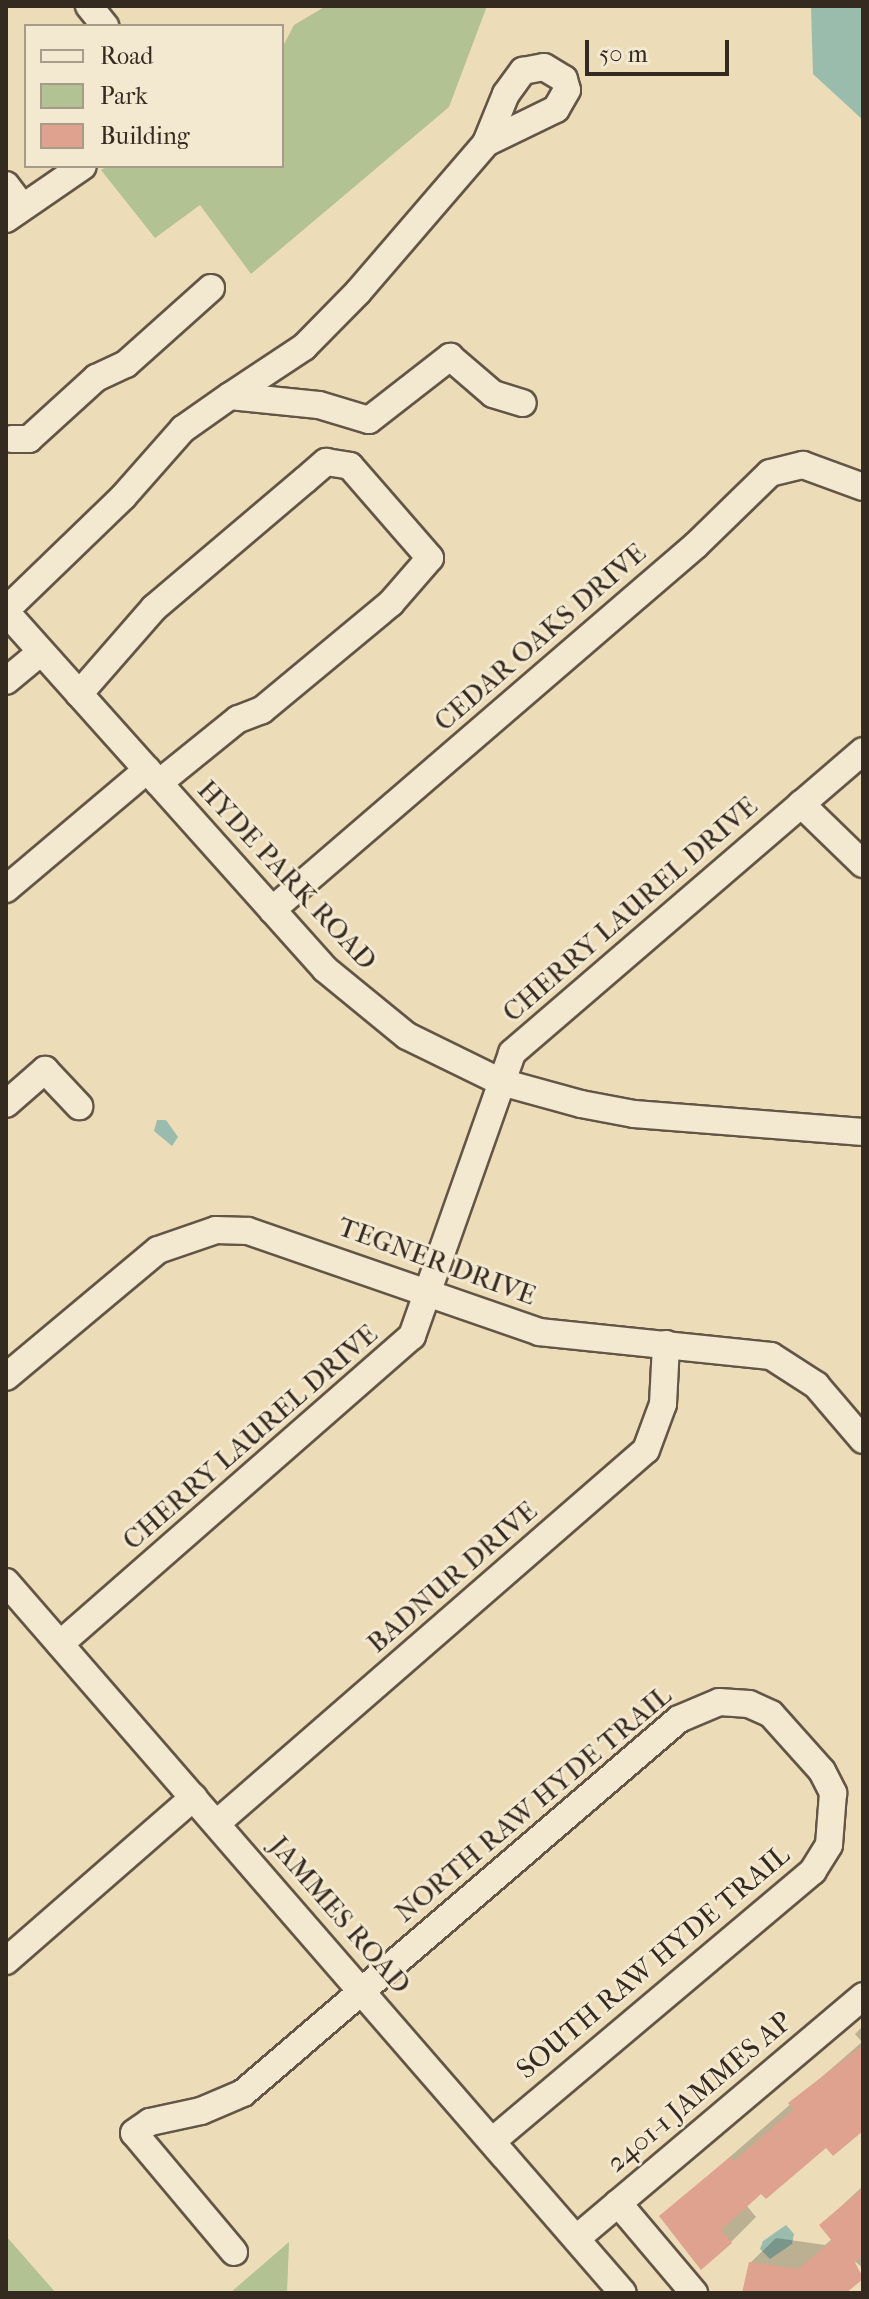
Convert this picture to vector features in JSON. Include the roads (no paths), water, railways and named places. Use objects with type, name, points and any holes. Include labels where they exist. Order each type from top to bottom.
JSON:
[{"type":"street","points":[[89,6],[103,24]]},
{"type":"street","points":[[6,611],[123,497],[183,429],[304,347],[358,292],[486,143]]},
{"type":"street","points":[[6,185],[14,213],[80,168]]},
{"type":"street","points":[[8,439],[29,439],[96,378],[126,364],[211,288]]},
{"type":"street","points":[[230,396],[319,405],[369,420],[450,357],[493,394],[523,403]]},
{"type":"street","points":[[6,889],[153,777],[238,719],[262,710],[379,613],[430,558],[350,466],[326,462],[154,608],[79,694]]},
{"type":"street","name":"CEDAR OAKS DRIVE","points":[[272,910],[696,545],[770,473],[803,465],[863,487]]},
{"type":"street","name":"HYDE PARK ROAD","points":[[6,611],[272,910],[364,1004],[407,1036],[501,1082],[634,1114],[863,1132]]},
{"type":"street","points":[[6,681],[41,652]]},
{"type":"street","name":"CHERRY LAUREL DRIVE","points":[[60,1644],[400,1351],[412,1336],[512,1053],[863,751]]},
{"type":"street","points":[[801,804],[863,864]]},
{"type":"street","points":[[6,1104],[45,1070],[79,1106]]},
{"type":"street","name":"TEGNER DRIVE","points":[[6,1377],[135,1265],[184,1237],[216,1230],[278,1237],[427,1295],[539,1332],[771,1356],[816,1385],[863,1440]]},
{"type":"street","name":"BADNUR DRIVE","points":[[217,1823],[646,1450],[663,1404],[666,1344]]},
{"type":"street","name":"JAMMES ROAD","points":[[6,1582],[494,2140],[623,2293]]},
{"type":"street","name":"NORTH RAW HYDE TRAIL","points":[[234,2252],[134,2133],[159,2119],[201,2111],[243,2093],[698,1707],[719,1702],[749,1704],[771,1714],[793,1737]]},
{"type":"street","name":"SOUTH RAW HYDE TRAIL","points":[[494,2140],[813,1871],[829,1845],[833,1793],[822,1771],[793,1737]]},
{"type":"street","points":[[11,1945],[194,1797]]},
{"type":"street","name":"2401-1 JAMMES AP","points":[[577,2238],[863,1996]]},
{"type":"street","points":[[618,2203],[694,2293]]}]
